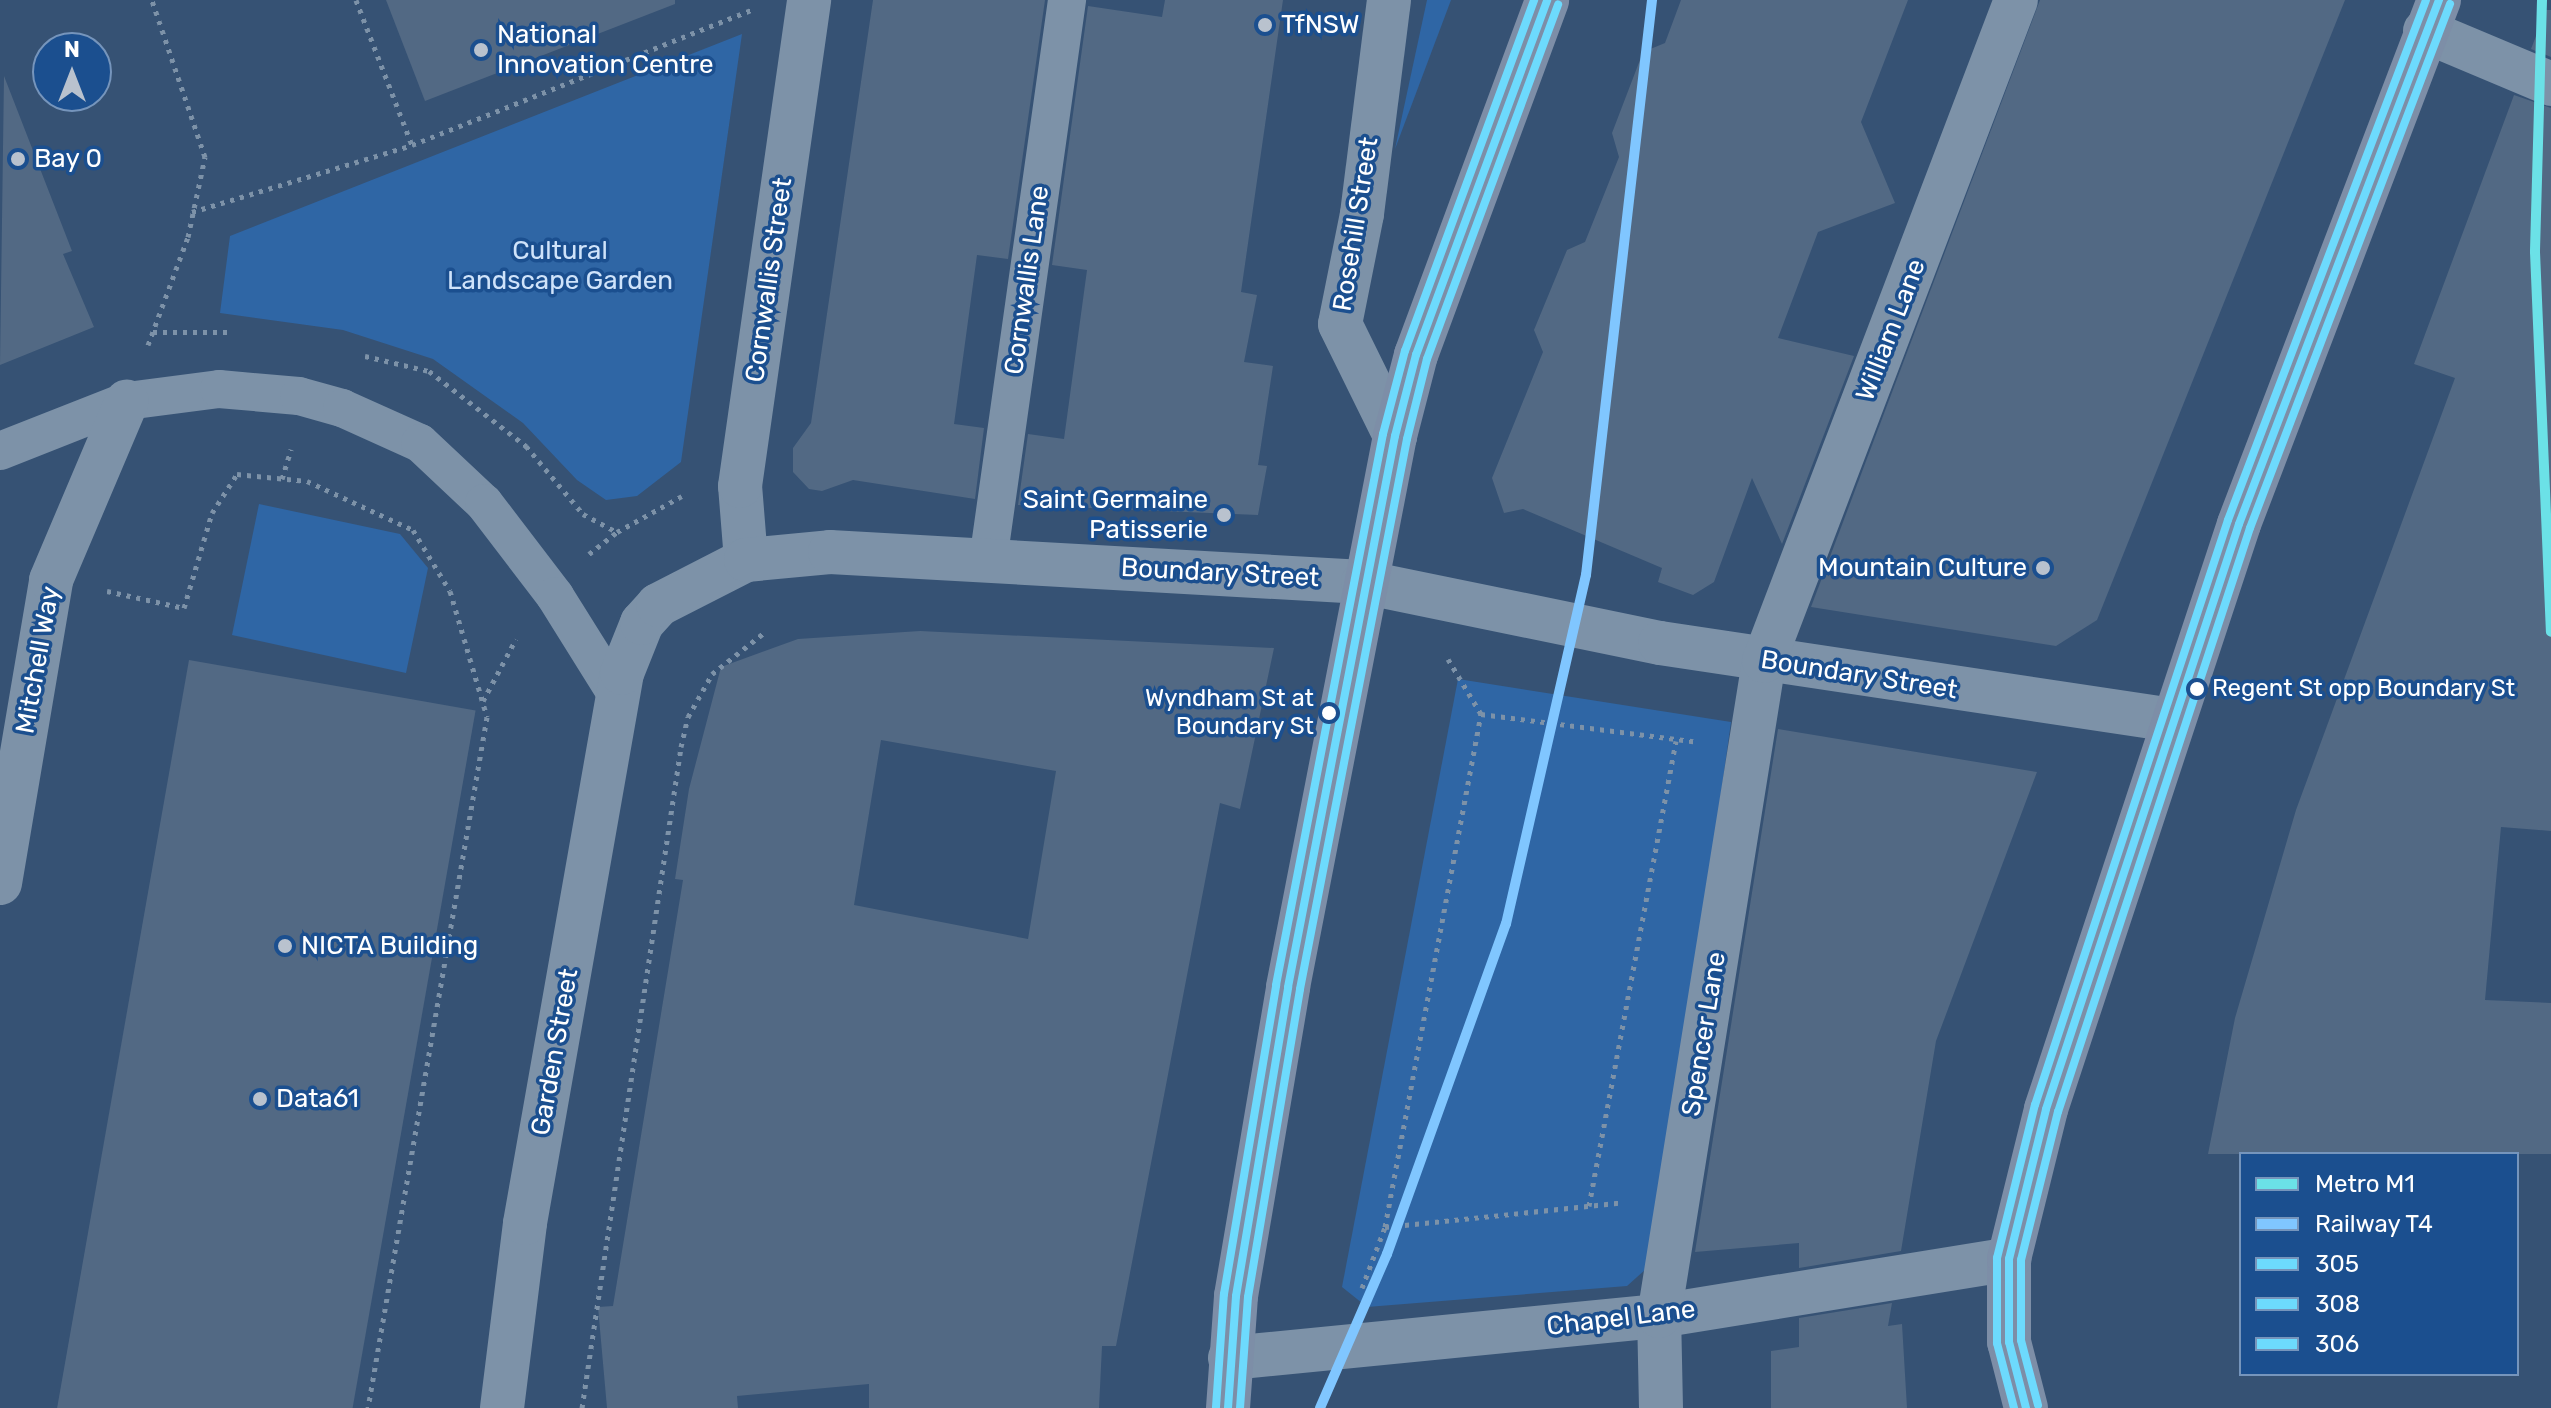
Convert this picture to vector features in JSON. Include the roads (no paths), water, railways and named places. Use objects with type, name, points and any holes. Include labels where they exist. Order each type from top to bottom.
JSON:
[{"type":"main road","points":[[1228,1408],[1230,1358],[1288,987],[1363,582],[1395,436],[1416,355],[1547,0]]},
{"type":"main road","points":[[2026,1408],[2009,1342],[2009,1259],[2046,1109],[2244,509],[2432,15]]},
{"type":"street","name":"Cornwallis Street","points":[[746,560],[740,486],[809,0]]},
{"type":"street","name":"Rosehill Street","points":[[1389,0],[1362,214],[1340,324],[1395,436]]},
{"type":"street","name":"William Lane","points":[[1764,661],[2016,0]]},
{"type":"street","points":[[2432,15],[2551,84]]},
{"type":"street","name":"Mitchell Way","points":[[0,883],[51,580],[127,401]]},
{"type":"street","name":"Boundary Street","points":[[618,697],[630,646],[658,605],[746,560],[830,552],[1363,582],[1764,661],[2172,720]]},
{"type":"street","name":"Spencer Lane","points":[[1661,1408],[1659,1316],[1764,661]]},
{"type":"street","name":"Garden Street","points":[[502,1408],[525,1223],[618,697]]},
{"type":"street","name":"Chapel Lane","points":[[1230,1358],[1659,1316],[2009,1259]]},
{"type":"lane","name":"Cornwallis Lane","points":[[988,561],[1067,0]]},
{"type":"lane","points":[[0,451],[127,401],[219,389],[299,396],[420,443],[484,503],[555,596],[618,697]]},
{"type":"metro line","name":"M1","points":[[2542,0],[2535,252],[2551,632]]},
{"type":"rail line","name":"T4","points":[[1320,1408],[1387,1254],[1506,924],[1586,575],[1652,0]]},
{"type":"place","name":"TfNSW","points":[[1265,25]]},
{"type":"place","name":"National Innovation Centre","points":[[481,50]]},
{"type":"place","name":"Bay 0","points":[[18,159]]},
{"type":"place","name":"Saint Germaine Patisserie","points":[[1224,515]]},
{"type":"place","name":"Mountain Culture","points":[[2043,568]]},
{"type":"place","name":"Regent St opp Boundary St","points":[[2197,689]]},
{"type":"place","name":"Wyndham St at Boundary St","points":[[1329,713]]},
{"type":"place","name":"NICTA Building","points":[[285,946]]},
{"type":"place","name":"Data61","points":[[260,1099]]},
{"type":"park label","name":"Cultural Landscape Garden","points":[[560,266]]}]
